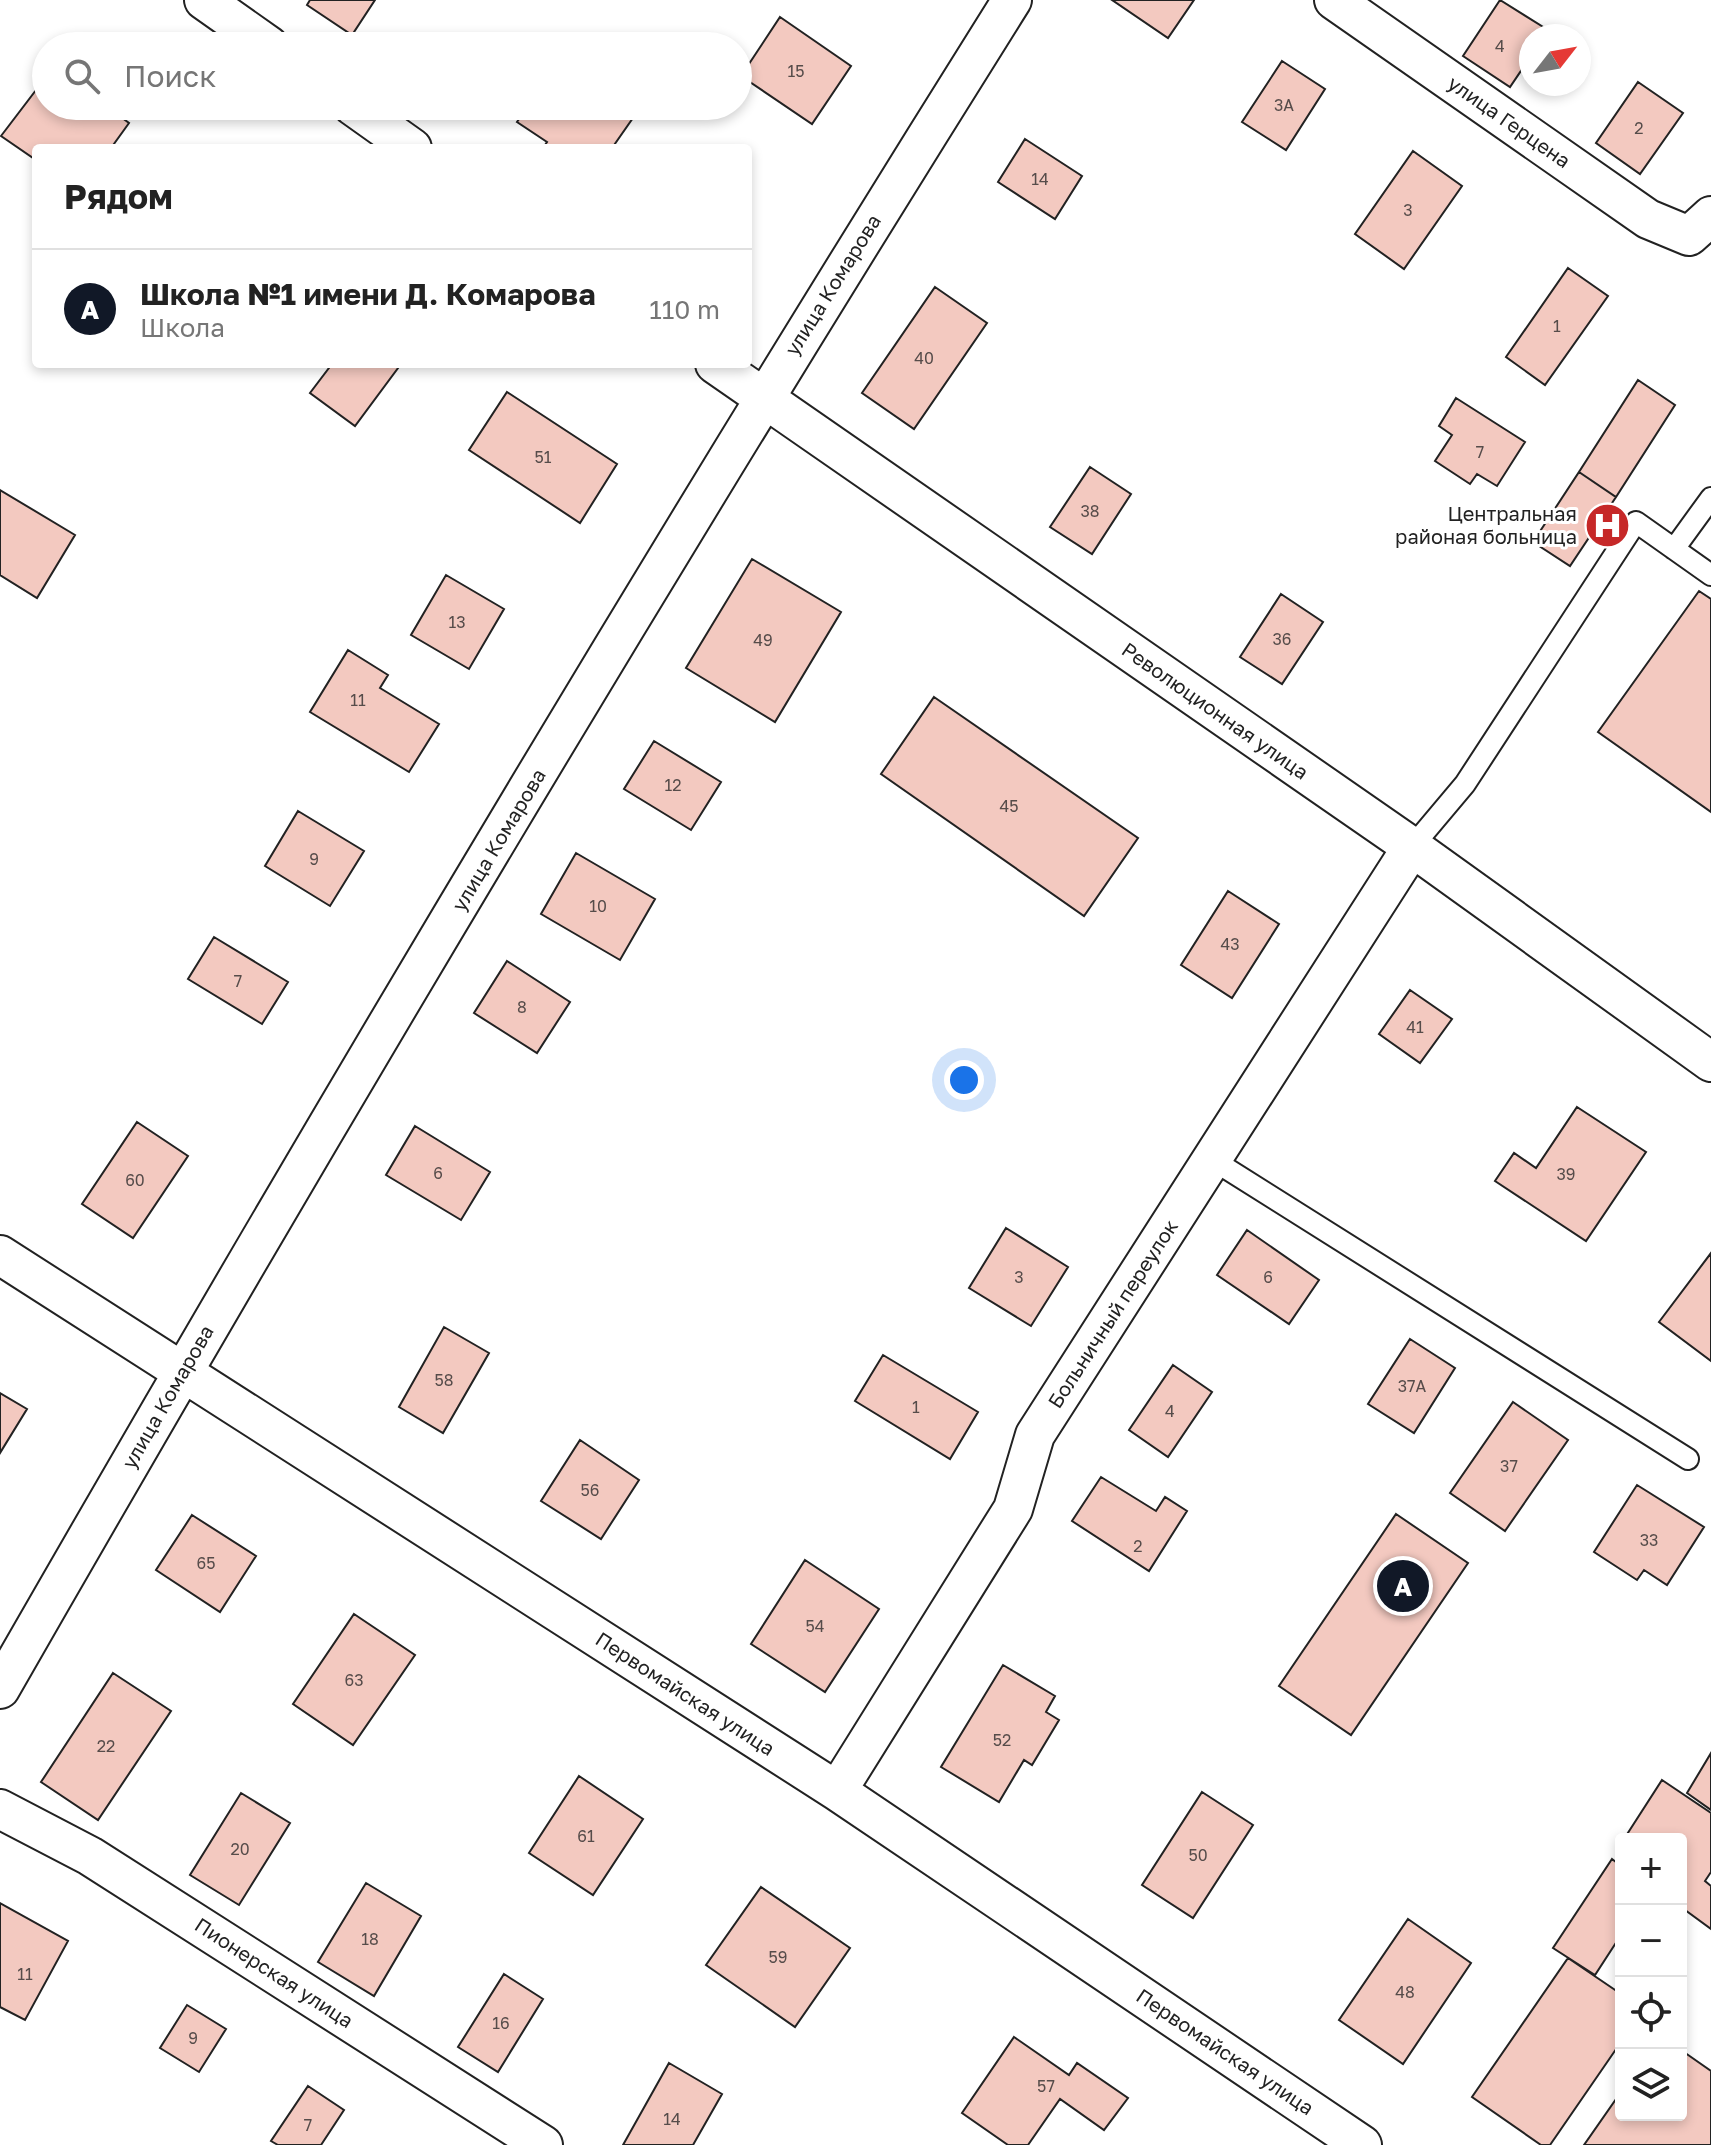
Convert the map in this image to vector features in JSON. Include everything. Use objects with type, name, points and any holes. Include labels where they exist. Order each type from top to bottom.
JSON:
[{"type":"street","points":[[204,0],[249,32]]},
{"type":"street","name":"улица Комарова","points":[[0,1689],[181,1373],[763,397],[1012,0]]},
{"type":"street","name":"улица Герцена","points":[[1334,0],[1648,219],[1700,226]]},
{"type":"street","points":[[373,120],[406,144]]},
{"type":"street","name":"Революционная улица","points":[[721,368],[1412,847],[1711,1062]]},
{"type":"street","name":"Больничный переулок","points":[[837,1791],[1013,1509],[1035,1435],[1412,847]]},
{"type":"street","name":"Первомайская улица","points":[[0,1255],[837,1791],[1362,2145]]},
{"type":"street","name":"Пионерская улица","points":[[0,1809],[90,1856],[543,2145]]},
{"type":"lane","points":[[1674,549],[1711,498]]},
{"type":"lane","points":[[1412,847],[1465,784],[1636,522],[1711,575]]},
{"type":"lane","points":[[1213,1160],[1688,1459]]},
{"type":"building","points":[[310,0],[375,0],[354,32],[348,32],[307,5]]},
{"type":"building","points":[[1112,0],[1194,0],[1168,38]]},
{"type":"building","points":[[1500,0],[1538,24],[1519,24],[1519,74],[1510,87],[1463,56]]},
{"type":"building","points":[[780,17],[851,66],[812,124],[752,83],[752,59]]},
{"type":"building","points":[[1282,61],[1325,89],[1286,150],[1242,122]]},
{"type":"building","points":[[1638,82],[1683,113],[1640,174],[1596,143]]},
{"type":"building","points":[[32,95],[32,120],[125,120],[129,123],[114,144],[32,144],[32,157],[1,136]]},
{"type":"building","points":[[632,120],[615,144],[546,144],[517,122]]},
{"type":"building","points":[[1025,139],[1082,176],[1055,219],[998,182]]},
{"type":"building","points":[[1413,151],[1462,186],[1404,269],[1355,234]]},
{"type":"building","points":[[1568,268],[1608,296],[1545,385],[1506,357]]},
{"type":"building","points":[[935,287],[987,323],[914,429],[862,393]]},
{"type":"building","points":[[329,368],[398,368],[355,426],[310,393]]},
{"type":"building","points":[[1638,380],[1675,405],[1616,497],[1579,472]]},
{"type":"building","points":[[507,392],[617,464],[580,523],[469,450]]},
{"type":"building","points":[[1456,398],[1525,442],[1497,486],[1477,474],[1470,484],[1435,461],[1452,435],[1439,426]]},
{"type":"building","points":[[1090,467],[1131,494],[1092,554],[1050,527]]},
{"type":"building","points":[[1579,472],[1616,497],[1570,566],[1533,542]]},
{"type":"building","points":[[0,490],[75,535],[37,598],[0,575]]},
{"type":"building","points":[[752,559],[841,612],[775,722],[686,668]]},
{"type":"building","points":[[446,575],[504,609],[469,669],[411,635]]},
{"type":"building","points":[[1699,591],[1711,599],[1711,812],[1598,732]]},
{"type":"building","points":[[1281,594],[1323,622],[1282,684],[1240,657]]},
{"type":"building","points":[[348,650],[388,675],[380,688],[439,724],[409,772],[310,712]]},
{"type":"building","points":[[934,697],[1138,838],[1084,916],[881,774]]},
{"type":"building","points":[[654,741],[721,782],[691,830],[624,789]]},
{"type":"building","points":[[298,811],[364,851],[330,906],[265,866]]},
{"type":"building","points":[[576,853],[655,899],[620,960],[541,914]]},
{"type":"building","points":[[1228,891],[1279,924],[1232,998],[1181,965]]},
{"type":"building","points":[[214,937],[288,982],[262,1024],[188,979]]},
{"type":"building","points":[[507,961],[570,1002],[537,1053],[474,1013]]},
{"type":"building","points":[[1410,990],[1452,1019],[1420,1063],[1379,1034]]},
{"type":"building","points":[[1577,1107],[1646,1152],[1586,1241],[1495,1181],[1514,1153],[1536,1168]]},
{"type":"building","points":[[137,1122],[188,1156],[133,1238],[82,1204]]},
{"type":"building","points":[[415,1126],[490,1172],[461,1220],[386,1175]]},
{"type":"building","points":[[1006,1228],[1068,1267],[1031,1326],[969,1288]]},
{"type":"building","points":[[1247,1230],[1319,1280],[1289,1324],[1217,1275]]},
{"type":"building","points":[[1711,1253],[1711,1361],[1659,1322]]},
{"type":"building","points":[[444,1327],[489,1353],[443,1433],[399,1407]]},
{"type":"building","points":[[1410,1339],[1455,1368],[1414,1433],[1368,1404]]},
{"type":"building","points":[[883,1355],[978,1412],[950,1459],[855,1401]]},
{"type":"building","points":[[1173,1365],[1212,1392],[1168,1457],[1129,1430]]},
{"type":"building","points":[[0,1393],[27,1409],[0,1453]]},
{"type":"building","points":[[1513,1402],[1568,1440],[1505,1531],[1450,1493]]},
{"type":"building","points":[[580,1440],[639,1480],[601,1539],[541,1501]]},
{"type":"building","points":[[1101,1477],[1156,1511],[1165,1497],[1187,1511],[1149,1571],[1072,1521]]},
{"type":"building","points":[[1637,1485],[1704,1527],[1667,1585],[1644,1570],[1637,1580],[1594,1552]]},
{"type":"building","points":[[1396,1514],[1468,1563],[1351,1735],[1279,1686]]},
{"type":"building","points":[[192,1515],[256,1556],[220,1612],[156,1570]]},
{"type":"building","points":[[805,1560],[879,1609],[825,1692],[751,1644]]},
{"type":"building","points":[[354,1614],[415,1655],[353,1745],[293,1704]]},
{"type":"building","points":[[1003,1665],[1055,1696],[1046,1712],[1059,1720],[1032,1765],[1024,1760],[999,1802],[941,1767]]},
{"type":"building","points":[[113,1673],[171,1711],[98,1820],[41,1782]]},
{"type":"building","points":[[1711,1753],[1711,1810],[1687,1793]]},
{"type":"building","points":[[579,1776],[643,1819],[593,1895],[529,1853]]},
{"type":"building","points":[[1662,1780],[1711,1813],[1711,1872],[1705,1881],[1711,1886],[1711,1929],[1687,1911],[1687,1833],[1628,1833]]},
{"type":"building","points":[[1202,1792],[1253,1825],[1193,1918],[1142,1885]]},
{"type":"building","points":[[241,1793],[290,1823],[239,1905],[190,1875]]},
{"type":"building","points":[[1612,1859],[1615,1861],[1615,1944],[1595,1975],[1553,1948]]},
{"type":"building","points":[[366,1883],[421,1916],[374,1996],[318,1962]]},
{"type":"building","points":[[761,1887],[850,1948],[795,2027],[706,1965]]},
{"type":"building","points":[[0,1903],[68,1941],[25,2020],[0,2007]]},
{"type":"building","points":[[1408,1919],[1471,1963],[1403,2064],[1339,2020]]},
{"type":"building","points":[[1568,1958],[1615,1990],[1615,2051],[1550,2145],[1541,2145],[1472,2097]]},
{"type":"building","points":[[504,1974],[543,1999],[498,2072],[458,2047]]},
{"type":"building","points":[[187,2005],[226,2029],[199,2072],[160,2048]]},
{"type":"building","points":[[1014,2037],[1069,2075],[1077,2063],[1128,2098],[1104,2130],[1060,2099],[1028,2145],[1008,2145],[962,2113]]},
{"type":"building","points":[[1687,2054],[1711,2071],[1711,2145],[1584,2145],[1615,2101],[1615,2121],[1687,2121]]},
{"type":"building","points":[[669,2063],[722,2094],[693,2145],[623,2145]]},
{"type":"building","points":[[308,2086],[344,2110],[321,2145],[278,2145],[271,2141]]},
{"type":"place","name":"Центральная районая больница","points":[[1608,525]]},
{"type":"place","name":"Школа №1 имени Д. Комарова","points":[[1403,1586]]}]
